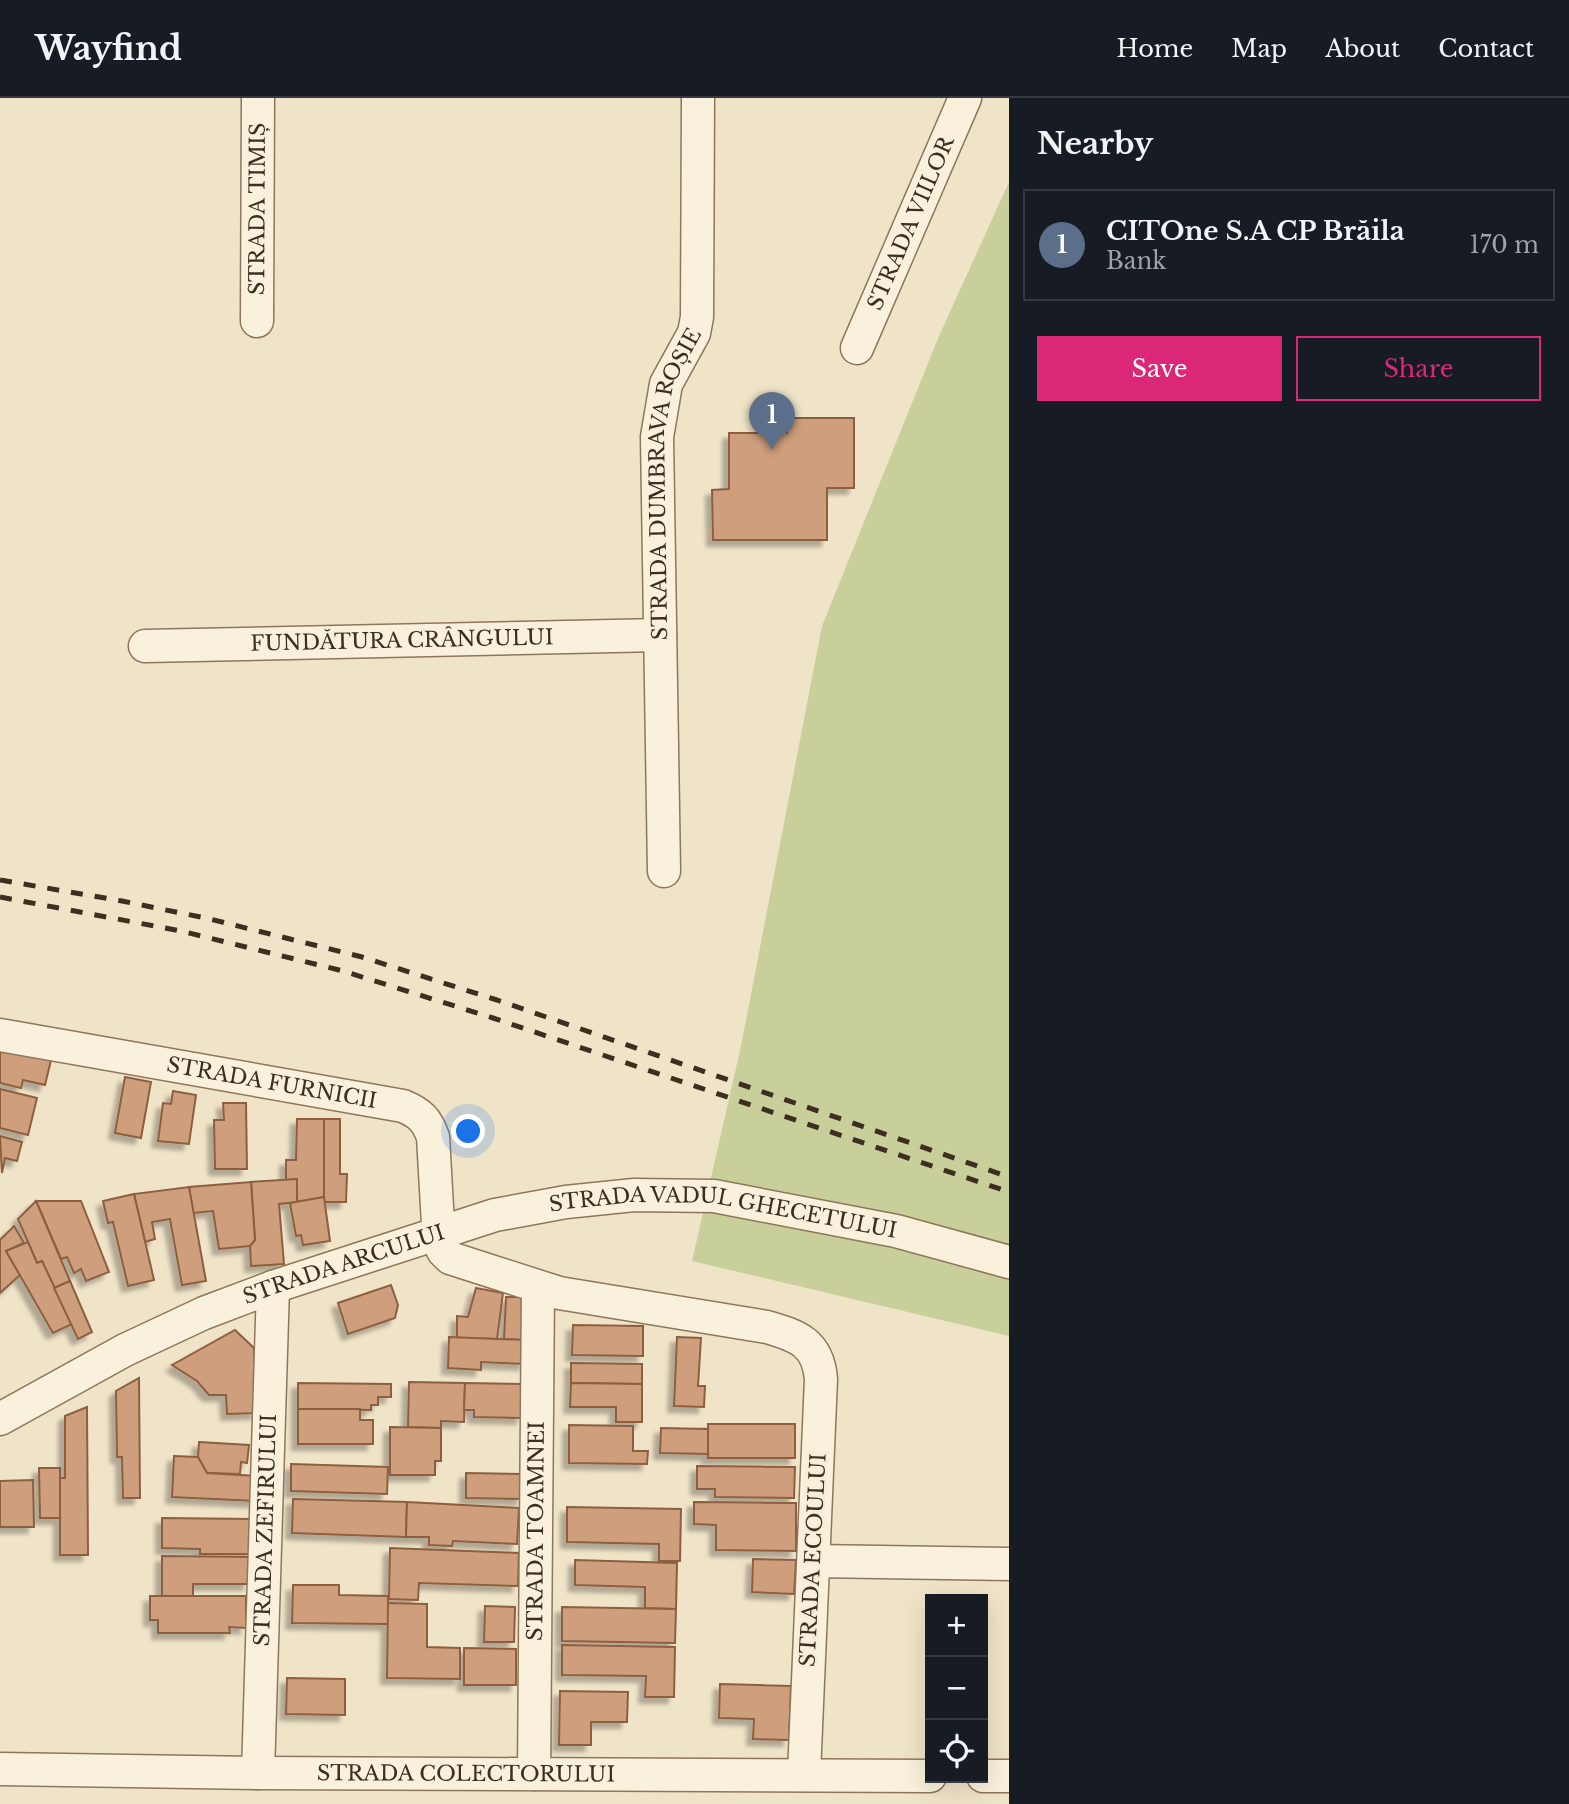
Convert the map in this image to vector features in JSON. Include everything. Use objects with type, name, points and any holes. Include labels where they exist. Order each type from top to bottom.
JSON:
[{"type":"street","name":"STRADA TIMIȘ","points":[[257,321],[258,98]]},
{"type":"street","name":"STRADA DUMBRAVA ROȘIE","points":[[664,871],[657,436],[666,384],[694,333],[696,317],[698,98]]},
{"type":"street","name":"STRADA VIILOR","points":[[857,348],[965,98]]},
{"type":"street","name":"FUNDĂTURA CRÂNGULUI","points":[[145,646],[660,635]]},
{"type":"street","name":"STRADA FURNICII","points":[[0,1035],[403,1106],[417,1112],[428,1121],[433,1137],[438,1233]]},
{"type":"street","name":"STRADA VADUL GHECETULUI","points":[[438,1233],[495,1215],[566,1202],[634,1195],[714,1196],[896,1231],[1009,1262]]},
{"type":"street","name":"STRADA ARCULUI","points":[[0,1419],[125,1350],[204,1314],[273,1287],[438,1233],[443,1251],[450,1258],[538,1288],[767,1327],[787,1333],[811,1348]]},
{"type":"street","name":"STRADA ZEFIRULUI","points":[[258,1773],[273,1287]]},
{"type":"street","name":"STRADA TOAMNEI","points":[[534,1774],[538,1288]]},
{"type":"street","name":"STRADA ECOULUI","points":[[804,1774],[821,1379],[820,1367],[811,1348]]},
{"type":"street","points":[[814,1561],[1009,1564]]},
{"type":"street","name":"STRADA COLECTORULUI","points":[[0,1769],[925,1776]]},
{"type":"street","points":[[988,1776],[1009,1776]]},
{"type":"green space","points":[[1009,182],[1009,1336],[692,1261],[741,1046],[822,626],[939,336]]},
{"type":"building","points":[[788,418],[854,418],[854,488],[827,488],[827,540],[713,540],[712,490],[729,489],[729,433],[787,433]]},
{"type":"building","points":[[0,1044],[52,1056],[45,1085],[23,1080],[21,1088],[0,1083]]},
{"type":"building","points":[[125,1077],[151,1082],[141,1138],[115,1133]]},
{"type":"building","points":[[0,1089],[37,1098],[28,1135],[0,1128]]},
{"type":"building","points":[[173,1091],[196,1095],[189,1144],[158,1141],[163,1103],[171,1104]]},
{"type":"building","points":[[223,1103],[246,1103],[247,1169],[215,1169],[214,1120],[224,1120]]},
{"type":"building","points":[[297,1119],[324,1119],[324,1197],[297,1202],[297,1179],[286,1180],[286,1160],[296,1160]]},
{"type":"building","points":[[324,1119],[340,1119],[340,1174],[347,1174],[346,1202],[324,1202]]},
{"type":"building","points":[[0,1136],[22,1142],[17,1161],[5,1158],[2,1173]]},
{"type":"building","points":[[297,1179],[297,1202],[279,1204],[284,1264],[251,1266],[250,1246],[255,1240],[251,1182]]},
{"type":"building","points":[[251,1182],[255,1240],[250,1246],[219,1249],[213,1211],[193,1213],[189,1187]]},
{"type":"building","points":[[189,1187],[206,1281],[182,1285],[170,1219],[152,1222],[155,1239],[145,1242],[134,1194]]},
{"type":"building","points":[[134,1194],[154,1280],[128,1286],[113,1222],[108,1223],[103,1201]]},
{"type":"building","points":[[324,1197],[330,1241],[303,1245],[301,1235],[296,1236],[290,1203]]},
{"type":"building","points":[[36,1201],[81,1201],[109,1272],[86,1281],[81,1269],[74,1273],[67,1257],[61,1259]]},
{"type":"building","points":[[36,1201],[70,1281],[54,1288],[42,1261],[37,1263],[18,1219]]},
{"type":"building","points":[[14,1226],[24,1243],[6,1251],[20,1275],[0,1293],[0,1240]]},
{"type":"building","points":[[28,1242],[37,1263],[42,1261],[72,1324],[53,1333],[6,1251]]},
{"type":"building","points":[[70,1281],[92,1332],[78,1339],[54,1288]]},
{"type":"building","points":[[391,1285],[398,1305],[395,1318],[348,1334],[338,1303]]},
{"type":"building","points":[[476,1288],[503,1293],[497,1339],[457,1338],[457,1316],[468,1317]]},
{"type":"building","points":[[506,1297],[527,1297],[526,1340],[504,1339]]},
{"type":"building","points":[[573,1325],[643,1326],[643,1356],[572,1355]]},
{"type":"building","points":[[235,1330],[254,1348],[257,1413],[227,1414],[226,1395],[209,1395],[197,1381],[172,1365]]},
{"type":"building","points":[[449,1337],[526,1340],[525,1364],[481,1362],[481,1370],[448,1368]]},
{"type":"building","points":[[677,1337],[701,1338],[698,1386],[705,1386],[704,1407],[674,1406]]},
{"type":"building","points":[[571,1363],[642,1364],[642,1384],[571,1383]]},
{"type":"building","points":[[139,1378],[140,1498],[123,1498],[122,1457],[117,1457],[116,1391]]},
{"type":"building","points":[[409,1382],[465,1383],[464,1422],[441,1421],[441,1428],[408,1427]]},
{"type":"building","points":[[298,1383],[391,1384],[391,1397],[378,1397],[378,1405],[371,1405],[371,1410],[298,1409]]},
{"type":"building","points":[[465,1383],[523,1384],[522,1418],[474,1417],[474,1410],[464,1410]]},
{"type":"building","points":[[571,1383],[642,1384],[642,1422],[616,1422],[616,1407],[570,1407]]},
{"type":"building","points":[[87,1407],[88,1555],[60,1555],[60,1478],[65,1478],[65,1416]]},
{"type":"building","points":[[298,1409],[360,1409],[360,1420],[373,1420],[373,1444],[298,1444]]},
{"type":"building","points":[[708,1424],[795,1424],[795,1458],[708,1458]]},
{"type":"building","points":[[569,1425],[633,1426],[633,1451],[648,1451],[647,1464],[569,1463]]},
{"type":"building","points":[[390,1427],[441,1428],[441,1461],[435,1461],[435,1475],[390,1475]]},
{"type":"building","points":[[661,1428],[708,1429],[708,1454],[660,1453]]},
{"type":"building","points":[[199,1442],[249,1445],[247,1463],[241,1462],[240,1474],[207,1473],[198,1457]]},
{"type":"building","points":[[174,1456],[198,1457],[207,1473],[257,1476],[256,1501],[172,1497]]},
{"type":"building","points":[[291,1464],[388,1467],[387,1494],[291,1491]]},
{"type":"building","points":[[697,1466],[795,1467],[794,1498],[715,1497],[715,1489],[697,1489]]},
{"type":"building","points":[[39,1468],[60,1468],[60,1518],[40,1518]]},
{"type":"building","points":[[466,1473],[522,1474],[522,1499],[466,1498]]},
{"type":"building","points":[[33,1480],[34,1527],[0,1527],[0,1481]]},
{"type":"building","points":[[293,1499],[407,1502],[406,1537],[292,1533]]},
{"type":"building","points":[[407,1502],[519,1508],[517,1544],[453,1541],[452,1546],[429,1545],[429,1537],[406,1537]]},
{"type":"building","points":[[694,1502],[796,1503],[796,1551],[716,1550],[716,1525],[694,1524]]},
{"type":"building","points":[[567,1507],[681,1509],[680,1561],[659,1561],[659,1544],[567,1542]]},
{"type":"building","points":[[162,1518],[253,1519],[253,1554],[200,1554],[200,1549],[162,1548]]},
{"type":"building","points":[[390,1548],[519,1553],[518,1586],[419,1583],[418,1600],[389,1599]]},
{"type":"building","points":[[162,1556],[250,1557],[249,1584],[193,1584],[193,1596],[162,1597]]},
{"type":"building","points":[[753,1559],[796,1560],[794,1594],[752,1592]]},
{"type":"building","points":[[575,1560],[677,1563],[676,1609],[645,1608],[645,1587],[575,1585]]},
{"type":"building","points":[[293,1585],[339,1585],[339,1595],[388,1596],[388,1624],[292,1623]]},
{"type":"building","points":[[150,1596],[246,1596],[246,1628],[229,1627],[230,1633],[158,1633],[158,1620],[150,1620]]},
{"type":"building","points":[[388,1603],[427,1604],[427,1647],[460,1648],[460,1679],[387,1678]]},
{"type":"building","points":[[485,1606],[515,1607],[514,1642],[484,1642]]},
{"type":"building","points":[[562,1607],[676,1609],[675,1643],[562,1641]]},
{"type":"building","points":[[562,1645],[675,1647],[674,1697],[645,1697],[646,1676],[562,1675]]},
{"type":"building","points":[[464,1648],[516,1649],[516,1685],[464,1685]]},
{"type":"building","points":[[287,1678],[345,1679],[345,1715],[286,1714]]},
{"type":"building","points":[[720,1684],[791,1686],[789,1740],[753,1739],[754,1719],[719,1718]]},
{"type":"building","points":[[560,1691],[628,1692],[627,1722],[591,1722],[591,1745],[559,1745]]},
{"type":"railway","points":[[0,880],[210,919],[362,957],[497,1000],[1009,1177]]},
{"type":"railway","points":[[0,897],[181,931],[343,971],[493,1018],[1009,1192]]},
{"type":"place","name":"CITOne S.A CP Brăila","points":[[772,450]]}]
